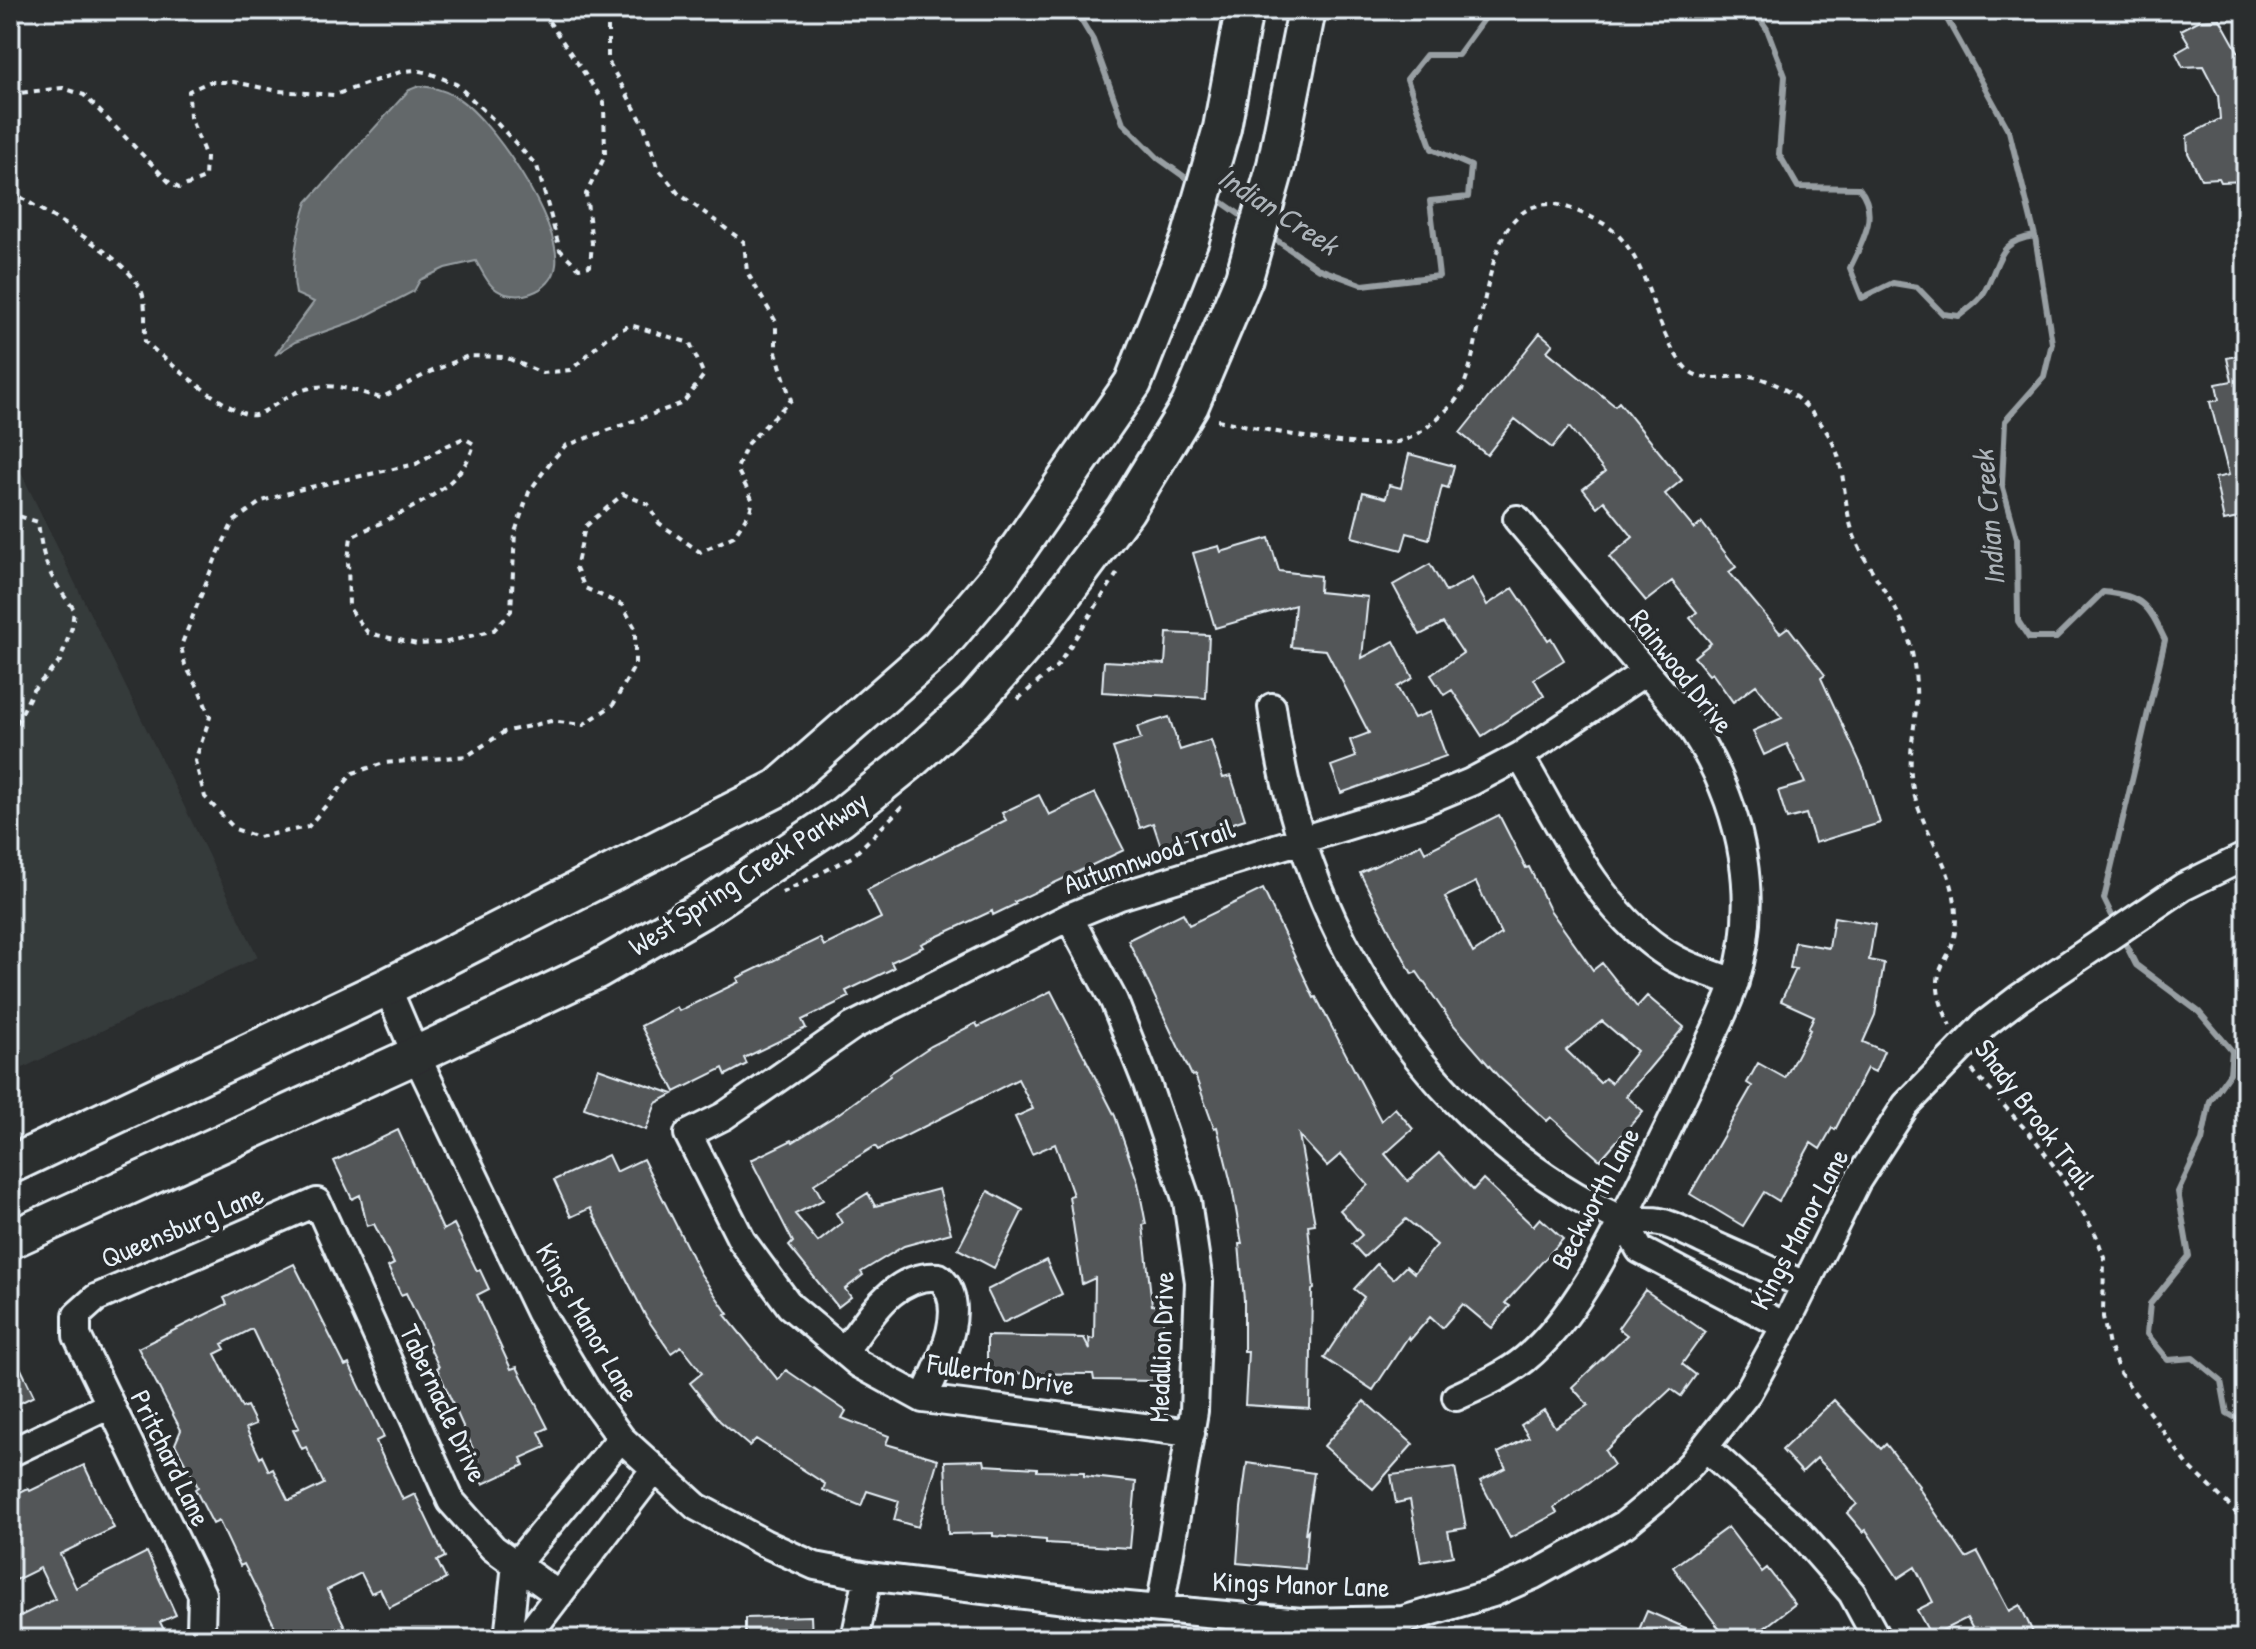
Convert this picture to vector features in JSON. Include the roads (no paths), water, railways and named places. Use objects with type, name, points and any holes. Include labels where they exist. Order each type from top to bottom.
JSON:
[{"type":"main road","name":"West Spring Creek Parkway","points":[[10,1165],[387,987],[778,788],[939,647],[1000,575],[1133,383],[1190,239],[1222,128],[1244,10]]},
{"type":"main road","name":"West Spring Creek Parkway","points":[[10,1240],[597,970],[703,909],[841,817],[908,763],[975,702],[1030,639],[1126,510],[1190,405],[1244,278],[1276,165],[1307,10]]},
{"type":"street","name":"Rainwood Drive","points":[[1517,519],[1700,741],[1734,818],[1746,876],[1747,905],[1742,957],[1735,982]]},
{"type":"street","name":"Autumnwood Trail","points":[[688,1134],[724,1116],[853,1026],[1069,917],[1120,896],[1431,799],[1471,782],[1520,756],[1645,672]]},
{"type":"street","points":[[1272,707],[1276,737],[1301,840],[1331,921],[1351,962],[1378,1005],[1424,1066],[1480,1124],[1558,1185],[1623,1220],[1661,1222],[1805,1285]]},
{"type":"street","points":[[1520,756],[1589,873],[1622,919],[1663,952],[1684,964],[1735,982]]},
{"type":"street","name":"Kings Manor Lane","points":[[387,987],[416,1055],[540,1313],[585,1388],[621,1438],[697,1507],[815,1566],[868,1576],[1302,1622],[1335,1631],[1403,1620],[1493,1593],[1534,1575],[1625,1524],[1660,1495],[1705,1447],[1748,1392],[1785,1326],[1857,1181],[1906,1105],[1985,1024],[2019,998],[2183,887],[2246,856]]},
{"type":"street","name":"Medallion Drive","points":[[1069,917],[1114,1001],[1147,1084],[1187,1201],[1199,1282],[1194,1411],[1160,1609]]},
{"type":"street","name":"Beckworth Lane","points":[[1456,1397],[1509,1371],[1548,1338],[1563,1320],[1623,1220],[1735,982]]},
{"type":"street","name":"Fullerton Drive","points":[[688,1134],[742,1241],[790,1306],[859,1364],[923,1399],[1191,1433]]},
{"type":"street","name":"Queensburg Lane","points":[[77,1315],[96,1298],[317,1202]]},
{"type":"street","name":"Tabernacle Drive","points":[[317,1202],[451,1501],[493,1548],[559,1595]]},
{"type":"street","points":[[1623,1220],[1640,1250],[1785,1326]]},
{"type":"street","points":[[844,1351],[890,1294],[901,1285],[916,1277],[939,1277],[950,1286],[953,1302],[948,1344],[923,1399]]},
{"type":"street","name":"Pritchard Lane","points":[[77,1315],[77,1336],[202,1594],[198,1634]]},
{"type":"street","points":[[10,1453],[110,1405]]},
{"type":"street","points":[[508,1639],[516,1564],[621,1438]]},
{"type":"street","points":[[1705,1447],[1797,1530],[1852,1593],[1877,1639]]},
{"type":"street","points":[[525,1639],[655,1469]]},
{"type":"street","points":[[855,1639],[868,1576]]},
{"type":"waterway","name":"Indian Creek","points":[[1075,10],[1093,40],[1123,123],[1158,158],[1193,183]]},
{"type":"waterway","name":"Indian Creek","points":[[1269,235],[1317,268],[1363,285],[1439,276],[1430,201],[1468,197],[1471,166],[1432,149],[1407,79],[1426,55],[1458,55],[1490,11],[1513,10]]},
{"type":"waterway","name":"Indian Creek","points":[[1754,10],[1767,29],[1785,76],[1779,154],[1798,187],[1859,188],[1865,198],[1869,218],[1867,228],[1850,268],[1862,298],[1893,283],[1917,287],[1943,314],[1959,316],[1981,297],[2006,249],[2013,243],[2035,236]]},
{"type":"waterway","name":"Indian Creek","points":[[1942,10],[2009,131],[2035,236],[2052,343],[2044,377],[2005,421],[2002,484],[2017,538],[2018,621],[2029,638],[2056,638],[2103,592],[2128,596],[2143,604],[2165,640],[2104,899],[2116,924]]},
{"type":"waterway","name":"Indian Creek","points":[[1216,198],[1249,221]]},
{"type":"waterway","name":"Indian Creek","points":[[2122,937],[2136,965],[2199,1012],[2232,1051],[2230,1073],[2210,1101],[2202,1141],[2178,1192],[2189,1256],[2150,1304],[2147,1334],[2168,1360],[2193,1358],[2221,1381],[2227,1413],[2246,1424]]}]
